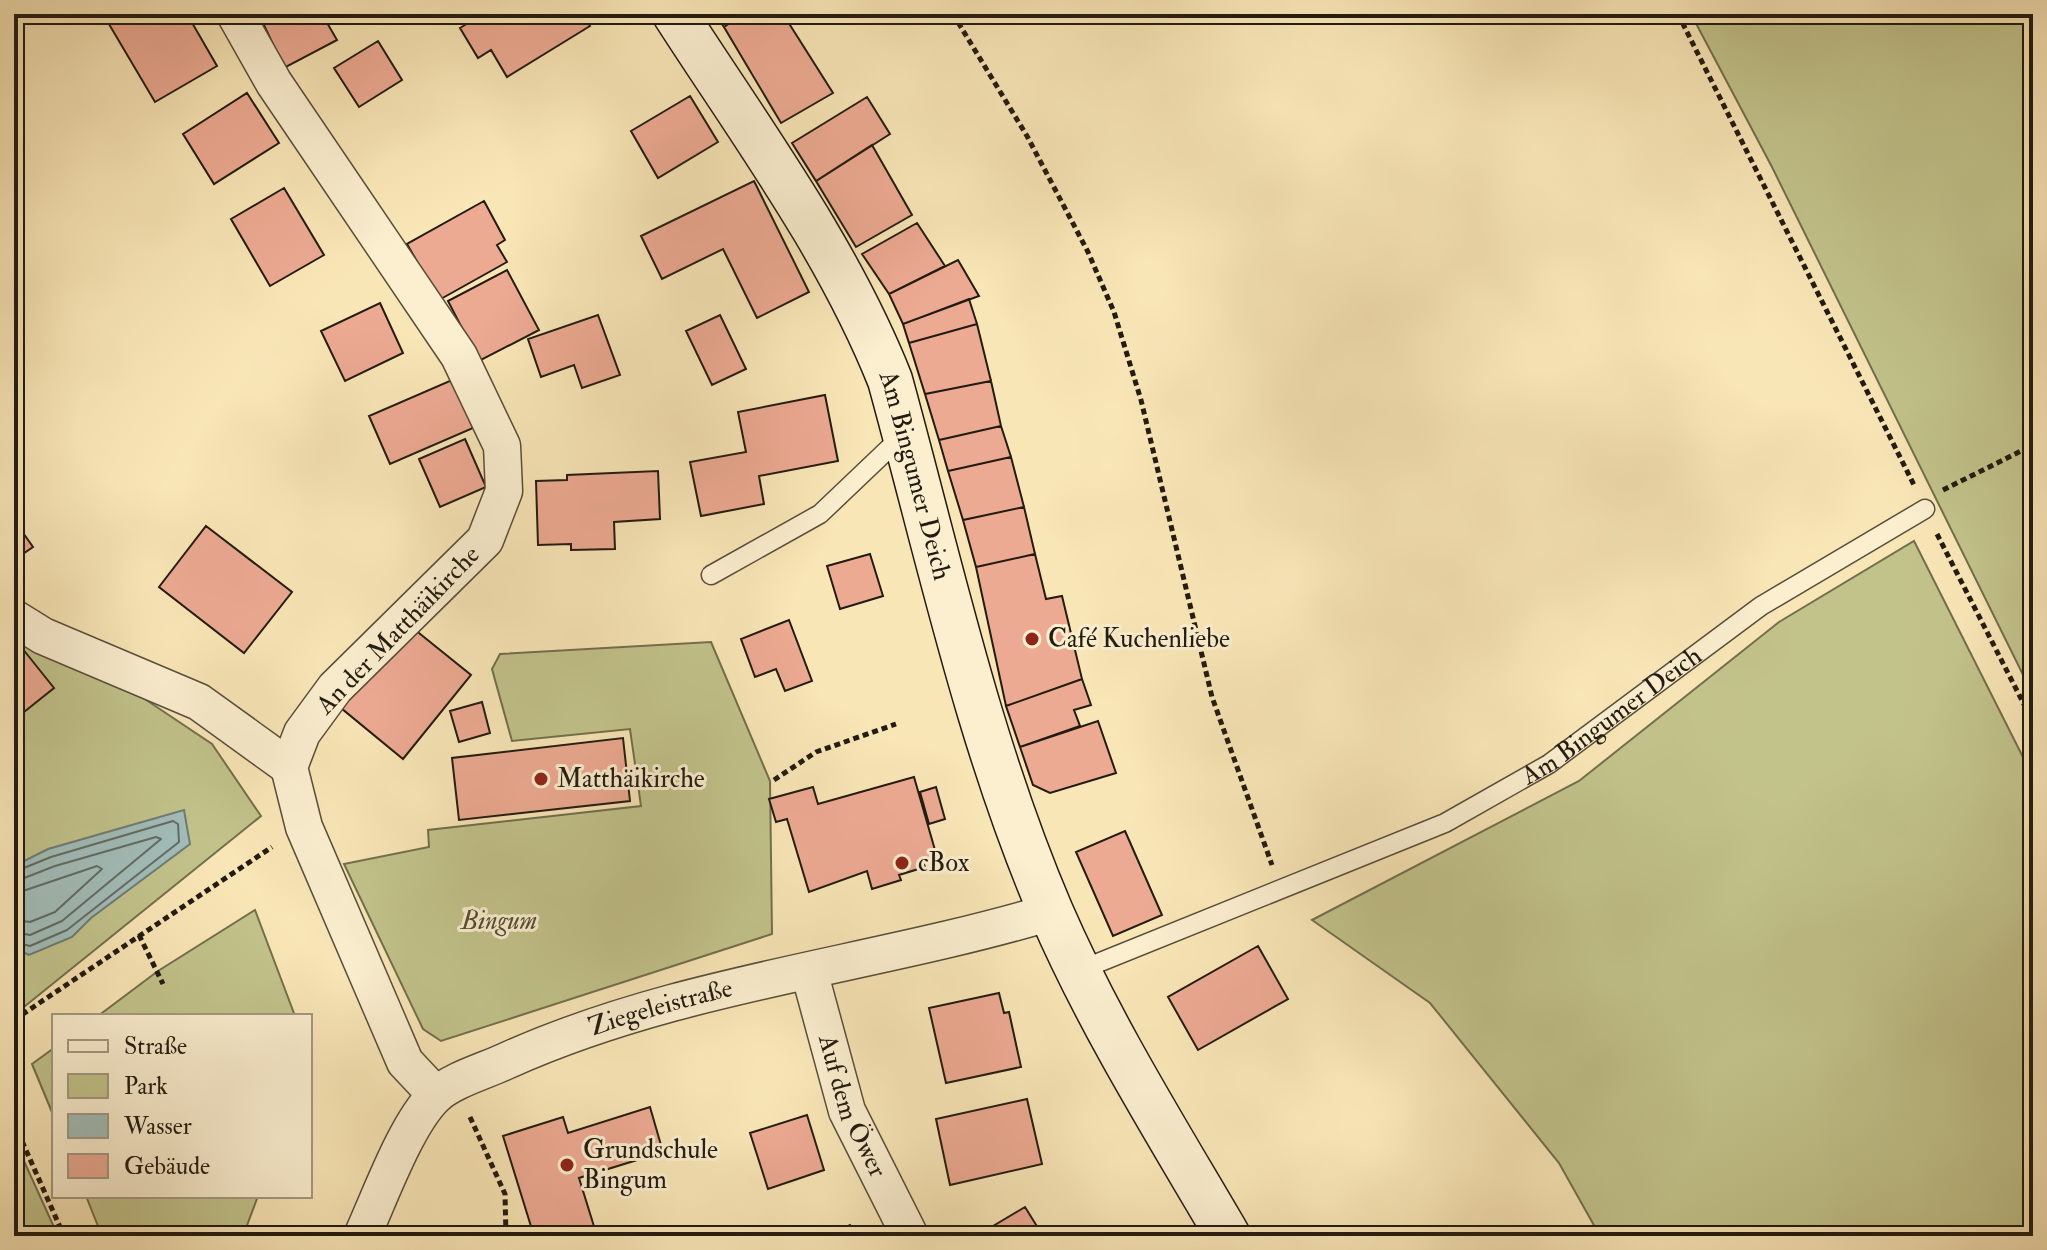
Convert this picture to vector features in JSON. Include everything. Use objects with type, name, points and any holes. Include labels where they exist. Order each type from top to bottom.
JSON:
[{"type":"main road","name":"Am Bingumer Deich","points":[[675,14],[769,159],[869,327],[890,380],[1011,811],[1078,971],[1228,1236]]},
{"type":"street","name":"An der Matthäikirche","points":[[235,14],[274,83],[459,356],[502,446],[504,491],[485,540],[335,688],[302,733],[289,767]]},
{"type":"street","points":[[14,618],[43,636],[199,702],[289,767],[304,827],[405,1062],[436,1095],[409,1136],[362,1236]]},
{"type":"street","name":"Ziegeleistraße","points":[[436,1095],[590,1027],[660,1005],[970,935],[1051,912]]},
{"type":"street","name":"Auf dem Öwer","points":[[809,971],[847,1111],[910,1236]]},
{"type":"lane","points":[[711,575],[820,514],[905,433]]},
{"type":"lane","name":"Am Bingumer Deich","points":[[1078,971],[1445,823],[1549,764],[1761,606],[1925,509]]},
{"type":"path","points":[[953,14],[1027,136],[1088,252],[1114,312],[1141,400],[1212,697],[1281,891]]},
{"type":"path","points":[[1678,14],[2033,722]]},
{"type":"path","points":[[1940,491],[2033,445]]},
{"type":"path","points":[[774,780],[816,752],[896,724]]},
{"type":"path","points":[[14,1020],[304,827]]},
{"type":"path","points":[[139,934],[163,984]]},
{"type":"path","points":[[436,1095],[472,1119],[505,1194],[506,1236]]},
{"type":"path","points":[[14,1123],[64,1236]]},
{"type":"green space","points":[[1691,14],[2033,14],[2033,695],[1772,167]]},
{"type":"green space","points":[[1914,541],[2033,777],[2033,1236],[1600,1236],[1559,1163],[1430,1003],[1312,920],[1579,781],[1779,622]]},
{"type":"green space","points":[[14,627],[103,671],[212,744],[261,816],[14,1015]]},
{"type":"green space","name":"Bingum","points":[[711,642],[770,781],[772,934],[441,1041],[423,1029],[344,864],[429,847],[428,830],[641,806],[630,729],[512,741],[492,669],[500,654]]},
{"type":"green space","points":[[255,910],[294,1014],[101,1014],[158,971]]},
{"type":"green space","points":[[52,1049],[52,1112],[32,1064]]},
{"type":"green space","points":[[14,1139],[58,1236],[14,1236]]},
{"type":"green space","points":[[87,1198],[257,1198],[243,1236],[102,1236]]},
{"type":"water","points":[[184,810],[190,844],[91,918],[72,937],[29,955],[14,948],[14,866],[48,849]]},
{"type":"building","points":[[103,14],[187,14],[217,66],[155,102]]},
{"type":"building","points":[[258,14],[281,14],[263,23]]},
{"type":"building","points":[[281,14],[322,14],[337,40],[284,68],[263,23]]},
{"type":"building","points":[[483,14],[583,14],[590,26],[507,77],[491,50],[478,58],[460,28]]},
{"type":"building","points":[[714,14],[744,14],[724,27]]},
{"type":"building","points":[[744,14],[783,14],[833,93],[781,123],[724,27]]},
{"type":"building","points":[[378,41],[402,80],[359,107],[334,68]]},
{"type":"building","points":[[247,93],[279,143],[214,184],[183,134]]},
{"type":"building","points":[[690,96],[718,142],[658,178],[631,131]]},
{"type":"building","points":[[867,97],[890,134],[816,181],[792,143]]},
{"type":"building","points":[[872,145],[912,215],[856,247],[816,181]]},
{"type":"building","points":[[754,181],[809,292],[757,318],[723,249],[662,279],[641,236]]},
{"type":"building","points":[[284,188],[324,255],[270,286],[231,219]]},
{"type":"building","points":[[484,201],[505,240],[497,245],[507,262],[439,300],[407,244]]},
{"type":"building","points":[[917,223],[945,266],[889,294],[862,254]]},
{"type":"building","points":[[958,260],[979,296],[903,324],[889,294]]},
{"type":"building","points":[[507,270],[539,330],[479,361],[448,301]]},
{"type":"building","points":[[969,299],[977,324],[909,343],[903,324]]},
{"type":"building","points":[[380,303],[403,353],[345,381],[321,331]]},
{"type":"building","points":[[598,315],[620,375],[582,388],[574,365],[541,377],[528,339]]},
{"type":"building","points":[[720,315],[746,369],[712,385],[686,331]]},
{"type":"building","points":[[977,324],[991,381],[925,394],[909,343]]},
{"type":"building","points":[[452,380],[473,428],[390,464],[369,416]]},
{"type":"building","points":[[991,381],[1001,426],[939,440],[925,394]]},
{"type":"building","points":[[825,395],[838,461],[759,476],[764,504],[701,516],[690,462],[746,452],[738,412]]},
{"type":"building","points":[[1001,426],[1011,457],[948,471],[939,440]]},
{"type":"building","points":[[465,439],[486,487],[440,507],[419,459]]},
{"type":"building","points":[[1011,457],[1024,507],[963,520],[948,471]]},
{"type":"building","points":[[658,471],[660,519],[614,522],[615,549],[571,550],[571,544],[538,545],[536,481],[567,480],[567,475]]},
{"type":"building","points":[[1024,507],[1035,554],[976,567],[963,520]]},
{"type":"building","points":[[14,520],[33,547],[14,560]]},
{"type":"building","points":[[206,526],[292,592],[244,653],[159,587]]},
{"type":"building","points":[[870,554],[883,596],[840,609],[827,566]]},
{"type":"building","name":"Café Kuchenliebe","points":[[1035,554],[1046,599],[1062,596],[1082,679],[1006,706],[976,567]]},
{"type":"building","points":[[789,620],[812,681],[785,691],[776,669],[755,677],[741,639]]},
{"type":"building","points":[[409,625],[471,675],[403,759],[341,708]]},
{"type":"building","points":[[14,638],[54,688],[14,720]]},
{"type":"building","points":[[1082,679],[1091,705],[1074,710],[1080,726],[1020,747],[1006,706]]},
{"type":"building","points":[[482,702],[490,733],[459,742],[450,711]]},
{"type":"building","points":[[1098,721],[1116,773],[1050,793],[1033,785],[1020,747]]},
{"type":"building","name":"Matthäikirche","points":[[623,738],[630,801],[459,820],[452,758]]},
{"type":"building","points":[[914,777],[937,857],[923,861],[925,867],[899,875],[901,880],[872,889],[867,871],[809,892],[787,819],[776,822],[769,799],[813,787],[818,804]]},
{"type":"building","points":[[936,787],[945,819],[929,824],[920,792]]},
{"type":"building","points":[[1125,831],[1162,915],[1113,936],[1076,852]]},
{"type":"building","points":[[1258,946],[1288,999],[1198,1050],[1168,997]]},
{"type":"building","points":[[999,993],[1004,1013],[1009,1012],[1021,1067],[946,1083],[929,1008]]},
{"type":"building","points":[[1027,1099],[1042,1164],[950,1185],[936,1119]]},
{"type":"building","name":"Grundschule Bingum","points":[[650,1107],[663,1152],[579,1178],[597,1236],[534,1236],[503,1136],[563,1117],[568,1133]]},
{"type":"building","points":[[807,1115],[824,1170],[768,1189],[750,1133]]},
{"type":"building","points":[[1025,1207],[1043,1236],[978,1236],[978,1235]]},
{"type":"building","points":[[850,1225],[856,1236],[828,1236]]},
{"type":"place","name":"Café Kuchenliebe","points":[[1032,639]]},
{"type":"place","name":"Matthäikirche","points":[[541,779]]},
{"type":"place","name":"cBox","points":[[902,863]]},
{"type":"place","name":"Grundschule Bingum","points":[[567,1165]]}]
